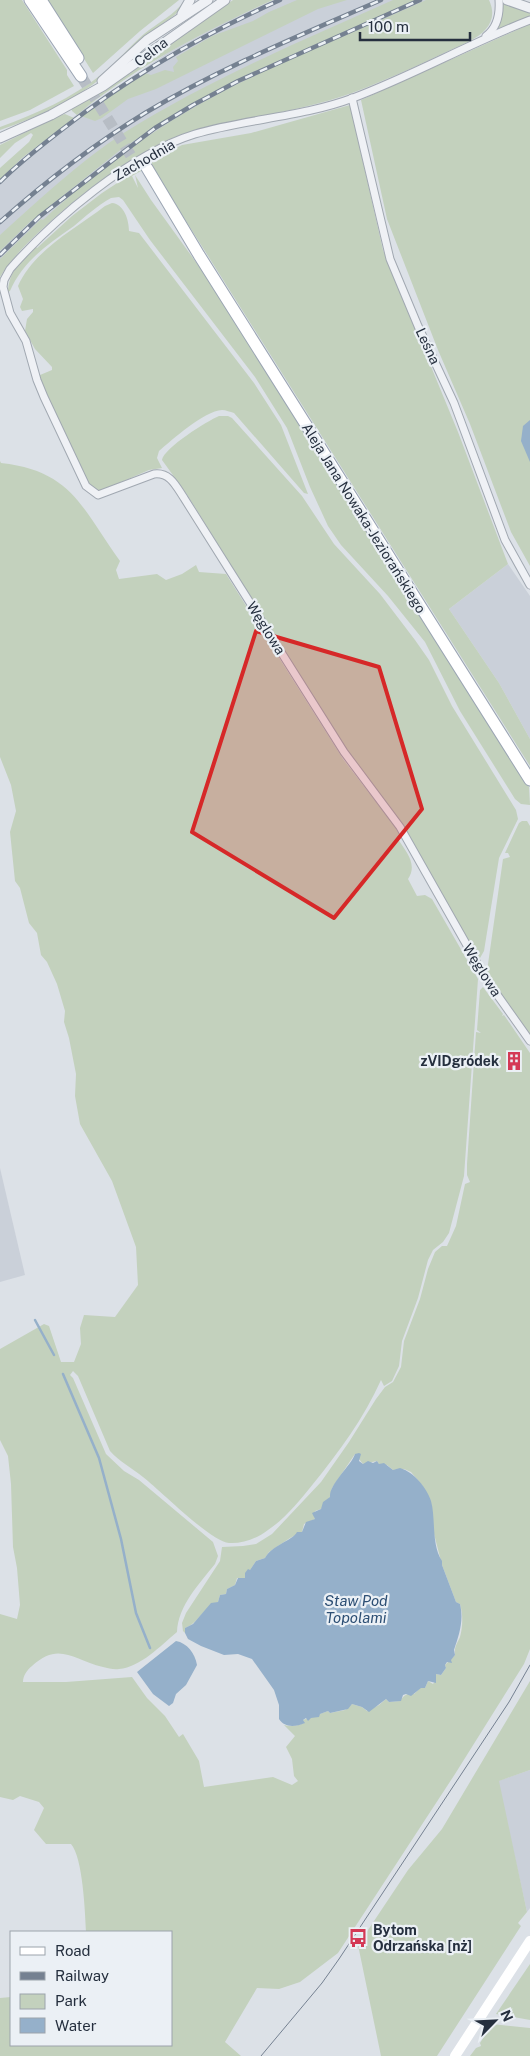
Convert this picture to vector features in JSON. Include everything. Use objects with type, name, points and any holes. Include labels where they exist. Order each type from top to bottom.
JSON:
[{"type":"main road","points":[[30,0],[84,74],[41,0]]},
{"type":"main road","name":"Aleja Jana Nowaka-Jeziorańskiego","points":[[144,170],[530,780]]},
{"type":"main road","points":[[455,2056],[530,1941]]},
{"type":"street","points":[[181,17],[190,0]]},
{"type":"street","name":"Celna","points":[[76,102],[119,67],[147,40],[208,0]]},
{"type":"street","points":[[204,15],[214,0]]},
{"type":"street","name":"Celna","points":[[0,138],[17,132],[76,102],[122,73],[148,52],[226,0]]},
{"type":"street","points":[[473,44],[492,31],[499,15],[498,0]]},
{"type":"street","points":[[508,0],[530,8]]},
{"type":"street","points":[[473,44],[530,20]]},
{"type":"street","name":"Zachodnia","points":[[4,283],[10,269],[20,257],[74,207],[105,183],[164,146],[196,134],[309,110],[352,98],[412,74],[473,44]]},
{"type":"street","name":"Leśna","points":[[352,98],[390,259],[418,326],[454,403],[504,540],[530,585]]},
{"type":"street","name":"Węglowa","points":[[4,283],[4,294],[10,313],[28,346],[37,380],[86,486],[98,495],[154,474],[163,474],[169,477],[344,752],[400,827],[482,974],[530,1041]]},
{"type":"highlighted area","points":[[256,631],[379,667],[422,809],[334,918],[192,832]]},
{"type":"shaded area","points":[[273,0],[432,0],[106,171],[0,263],[0,180],[22,158],[85,108],[169,52],[227,21]]},
{"type":"shaded area","points":[[508,564],[530,596],[530,739],[499,683],[449,609]]},
{"type":"shaded area","points":[[0,1168],[25,1275],[0,1282]]},
{"type":"shaded area","points":[[530,1770],[530,1908],[527,1912],[498,1781]]},
{"type":"green space","points":[[0,0],[22,0],[67,70],[67,75],[74,86],[30,110],[0,121]]},
{"type":"green space","points":[[47,0],[179,0],[140,31],[93,73]]},
{"type":"green space","points":[[185,0],[188,0],[179,11],[147,35],[111,70],[81,93],[28,120],[0,130],[0,127],[53,105],[90,83],[144,34],[176,10]]},
{"type":"green space","points":[[233,0],[273,0],[171,51],[123,81],[77,115],[72,111],[71,108],[110,84]]},
{"type":"green space","points":[[297,0],[347,0],[318,9],[156,89],[128,99],[102,118],[95,121],[81,116],[145,73],[151,75],[165,70],[174,72],[173,67],[178,61],[176,57],[212,36],[253,21]]},
{"type":"green space","points":[[393,0],[416,0],[242,77],[168,118],[119,151],[30,222],[0,251],[0,235],[74,169],[122,134],[221,79]]},
{"type":"green space","points":[[426,0],[489,0],[492,13],[491,19],[486,29],[470,41],[397,75],[352,93],[291,110],[187,133],[165,141],[140,155],[84,193],[33,237],[0,277],[0,259],[41,219],[43,220],[62,202],[126,151],[172,121],[218,94],[269,69]]},
{"type":"green space","points":[[502,3],[530,13],[530,16],[500,29],[498,27],[501,20]]},
{"type":"green space","points":[[530,24],[530,566],[511,532],[470,424],[438,350],[387,219],[361,100]]},
{"type":"green space","points":[[350,105],[383,250],[458,432],[508,564],[449,609],[499,683],[530,739],[530,766],[152,165],[132,176],[138,188],[135,175],[206,276],[529,787],[530,805],[521,804],[515,799],[460,711],[425,642],[388,596],[341,545],[328,526],[310,487],[287,428],[255,377],[150,240],[123,200],[119,197],[111,198],[37,254],[15,280],[8,292],[13,272],[36,247],[102,193],[154,159],[182,145],[251,133]]},
{"type":"green space","points":[[65,114],[74,118],[22,158],[0,180],[0,168],[29,142],[33,135],[31,133],[15,143],[0,158],[0,145]]},
{"type":"green space","points":[[112,203],[123,209],[129,231],[139,233],[254,383],[281,425],[308,494],[304,493],[234,413],[222,410],[206,415],[180,433],[159,451],[157,458],[162,468],[149,470],[103,490],[98,491],[90,485],[40,382],[40,375],[52,370],[52,367],[35,349],[25,331],[27,319],[33,312],[33,309],[22,311],[20,307],[23,299],[18,286],[34,262],[56,241]]},
{"type":"green space","points":[[219,416],[232,418],[302,496],[334,544],[380,594],[415,640],[429,660],[452,706],[516,810],[518,819],[499,858],[484,951],[480,958],[474,953],[410,837],[347,753],[188,496],[162,460],[178,442],[205,423]]},
{"type":"green space","points":[[0,461],[1,463],[25,467],[45,474],[73,496],[85,509],[120,561],[116,570],[119,579],[157,574],[166,580],[182,574],[196,565],[199,572],[226,574],[343,759],[400,834],[398,839],[410,858],[412,868],[408,879],[417,896],[425,895],[432,899],[478,979],[464,1176],[449,1233],[443,1242],[433,1250],[428,1260],[418,1298],[402,1341],[399,1366],[392,1381],[384,1386],[381,1380],[367,1408],[341,1447],[323,1472],[287,1514],[260,1536],[250,1540],[229,1543],[210,1534],[110,1451],[78,1376],[73,1371],[70,1375],[106,1454],[124,1471],[139,1480],[213,1542],[218,1556],[215,1564],[185,1604],[178,1622],[177,1632],[143,1660],[127,1667],[115,1669],[58,1653],[42,1659],[30,1668],[23,1682],[66,1682],[132,1677],[147,1698],[165,1716],[179,1737],[183,1734],[199,1761],[204,1787],[273,1777],[292,1785],[298,1781],[294,1776],[292,1759],[286,1747],[295,1736],[284,1725],[299,1725],[304,1723],[303,1720],[328,1711],[330,1713],[345,1710],[352,1704],[362,1707],[367,1711],[386,1699],[389,1702],[400,1701],[406,1695],[414,1694],[421,1687],[425,1688],[428,1681],[433,1684],[436,1680],[436,1674],[441,1675],[446,1668],[445,1665],[455,1655],[455,1648],[461,1633],[462,1616],[460,1604],[456,1602],[442,1565],[433,1530],[430,1500],[422,1485],[411,1472],[404,1469],[393,1470],[387,1465],[379,1464],[377,1461],[363,1464],[355,1454],[332,1488],[330,1497],[321,1509],[315,1511],[315,1519],[304,1524],[302,1532],[269,1552],[265,1558],[256,1561],[245,1578],[237,1578],[235,1585],[227,1589],[226,1594],[220,1595],[218,1602],[185,1628],[185,1633],[182,1623],[186,1613],[220,1561],[222,1547],[256,1544],[272,1534],[321,1482],[376,1399],[385,1387],[393,1382],[401,1367],[404,1341],[420,1299],[428,1269],[435,1252],[442,1246],[447,1246],[456,1226],[465,1184],[470,1182],[467,1175],[467,1164],[476,1032],[481,1033],[477,1030],[480,990],[483,987],[530,1053],[530,1649],[524,1664],[455,1774],[338,1953],[300,1982],[279,1989],[257,1988],[225,2042],[241,2056],[0,2056],[0,1998],[10,1997],[10,2046],[172,2046],[172,1931],[86,1931],[81,1873],[71,1844],[46,1844],[34,1830],[44,1808],[39,1802],[20,1796],[13,1800],[0,1797],[0,1614],[17,1619],[20,1605],[13,1547],[8,1456],[0,1440],[0,1349],[44,1324],[49,1326],[61,1362],[74,1362],[81,1344],[80,1328],[84,1315],[115,1317],[138,1285],[136,1247],[112,1181],[80,1124],[75,1096],[76,1074],[64,1022],[65,1011],[57,984],[47,962],[41,955],[37,933],[29,923],[20,888],[15,881],[10,832],[16,811],[11,785],[0,757]]},
{"type":"green space","points":[[527,821],[530,826],[530,1036],[488,976],[487,971],[503,859],[510,857],[508,853],[505,853],[519,823]]},
{"type":"green space","points":[[530,1681],[530,1770],[499,1781],[527,1912],[518,1923],[521,1926],[437,2056],[381,2056],[358,1945],[408,1870],[442,1829]]},
{"type":"green space","points":[[530,1964],[530,2020],[496,2014]]},
{"type":"green space","points":[[492,2024],[530,2028],[530,2056],[470,2056],[476,2048],[481,2046],[480,2043]]},
{"type":"water","points":[[530,420],[530,462],[521,441],[523,426]]},
{"type":"water","name":"Staw Pod Topolami","points":[[355,1454],[361,1454],[359,1461],[363,1464],[368,1461],[373,1463],[377,1461],[379,1464],[384,1463],[393,1470],[400,1468],[410,1473],[419,1481],[429,1496],[436,1547],[456,1602],[460,1604],[461,1610],[461,1622],[454,1650],[455,1655],[451,1660],[452,1663],[447,1662],[446,1668],[441,1675],[436,1674],[436,1683],[428,1681],[425,1688],[421,1688],[411,1696],[403,1695],[401,1701],[389,1702],[386,1699],[369,1712],[362,1707],[352,1704],[348,1709],[330,1713],[328,1711],[308,1721],[306,1718],[303,1720],[305,1723],[294,1726],[287,1725],[279,1719],[279,1705],[274,1690],[252,1659],[238,1654],[224,1655],[201,1646],[188,1639],[185,1628],[193,1624],[211,1603],[218,1602],[220,1595],[226,1594],[227,1589],[235,1585],[238,1578],[245,1578],[245,1573],[248,1569],[250,1570],[256,1561],[265,1558],[272,1550],[297,1532],[302,1532],[306,1522],[315,1519],[312,1513],[321,1509],[323,1502],[330,1497],[336,1481]]},
{"type":"water","points":[[176,1641],[190,1649],[197,1665],[186,1685],[176,1694],[173,1703],[169,1706],[153,1694],[137,1672]]},
{"type":"waterway","points":[[35,1320],[54,1355]]},
{"type":"waterway","points":[[63,1374],[99,1458],[121,1539],[136,1613],[150,1648]]},
{"type":"tunnel","points":[[81,76],[141,172]]},
{"type":"tram line","points":[[261,2056],[322,1983],[339,1959],[509,1702],[530,1665]]},
{"type":"railway","points":[[0,182],[64,128],[142,73],[223,27],[280,0]]},
{"type":"railway","points":[[0,222],[70,164],[145,113],[202,81],[291,39],[381,0]]},
{"type":"railway","points":[[0,255],[39,217],[155,128],[238,81],[420,0]]},
{"type":"place","name":"zVIDgródek","points":[[514,1061]]},
{"type":"place","name":"Bytom Odrzańska [nż]","points":[[358,1938]]}]
